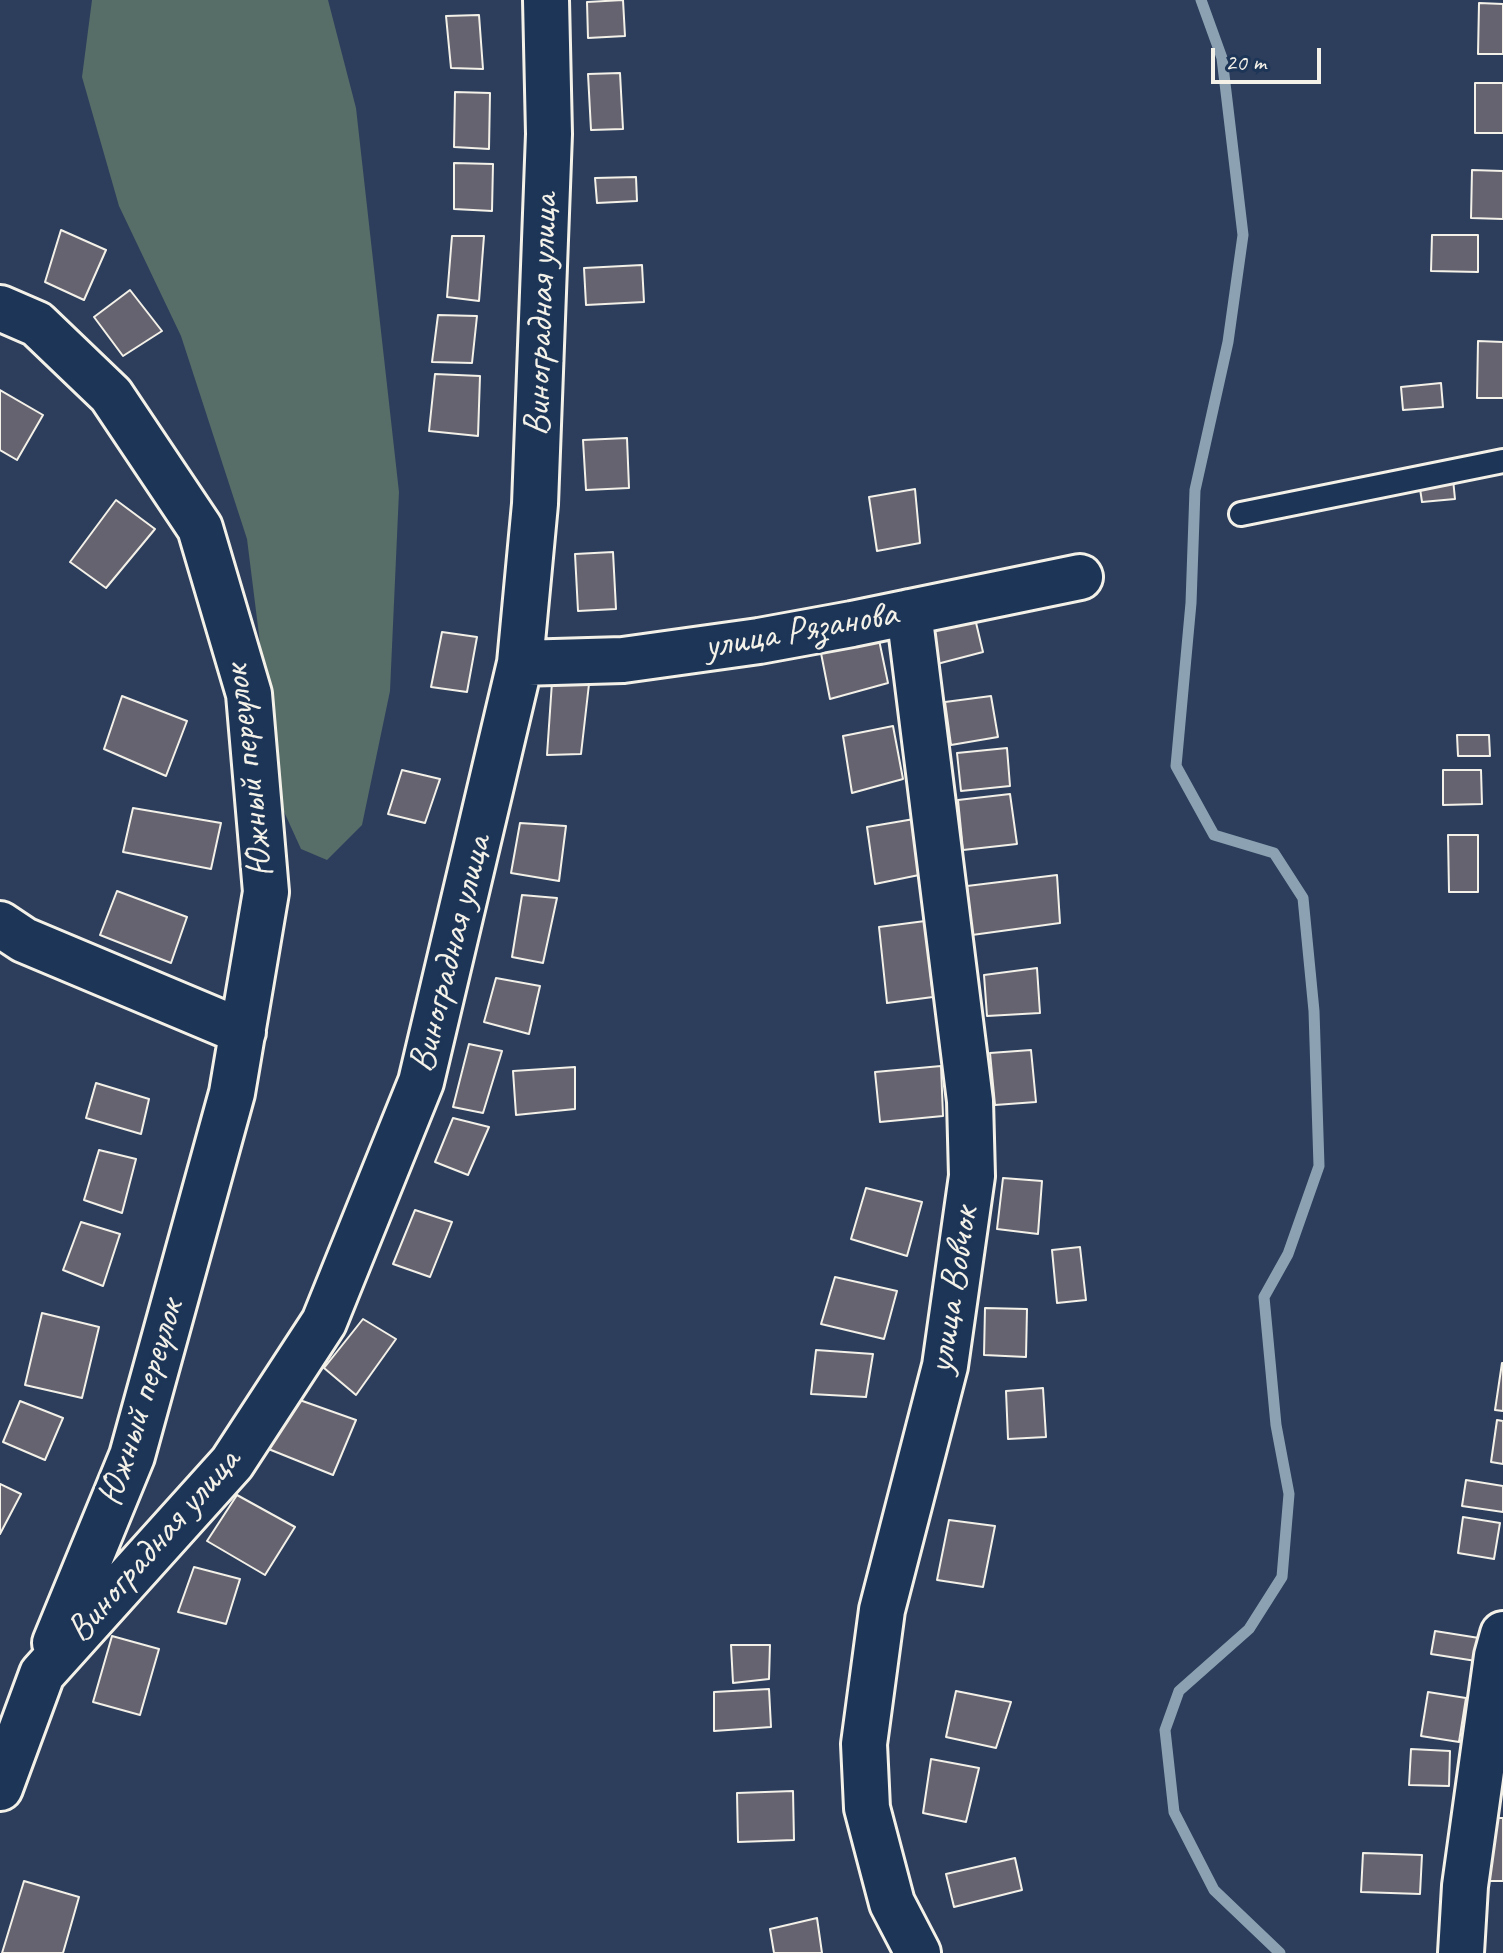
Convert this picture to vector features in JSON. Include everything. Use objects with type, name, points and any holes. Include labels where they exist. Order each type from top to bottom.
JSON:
[{"type":"street","name":"Виноградная улица","points":[[0,1788],[42,1674],[232,1463],[324,1322],[421,1082],[520,663],[535,504],[549,134],[546,0]]},
{"type":"street","name":"Южный переулок","points":[[0,308],[37,324],[111,395],[200,528],[249,694],[266,892],[232,1093],[132,1456],[42,1674]]},
{"type":"street","name":"улица Рязанова","points":[[520,663],[623,660],[759,641],[1080,577]]},
{"type":"street","name":"улица Вовчок","points":[[909,612],[970,1101],[972,1176],[945,1366],[882,1610],[864,1744],[867,1808],[892,1903],[918,1953]]},
{"type":"street","points":[[0,924],[24,940],[243,1032]]},
{"type":"street","points":[[1461,1953],[1465,1886],[1497,1656],[1503,1634]]},
{"type":"lane","points":[[1241,514],[1503,461]]},
{"type":"green space","points":[[92,0],[328,0],[356,108],[399,492],[390,691],[362,825],[327,860],[301,849],[280,803],[247,539],[181,336],[119,206],[82,77]]},
{"type":"building","points":[[623,0],[625,36],[588,38],[587,2]]},
{"type":"building","points":[[1479,3],[1503,4],[1503,54],[1478,54]]},
{"type":"building","points":[[479,15],[483,69],[451,68],[446,16]]},
{"type":"building","points":[[620,73],[623,129],[591,130],[588,74]]},
{"type":"building","points":[[1475,83],[1503,83],[1503,133],[1475,133]]},
{"type":"building","points":[[455,92],[490,93],[489,149],[454,147]]},
{"type":"building","points":[[454,163],[493,164],[492,211],[454,209]]},
{"type":"building","points":[[1472,170],[1503,171],[1503,219],[1471,218]]},
{"type":"building","points":[[636,177],[637,201],[597,203],[595,178]]},
{"type":"building","points":[[61,230],[106,250],[84,300],[45,282]]},
{"type":"building","points":[[1432,235],[1478,235],[1478,272],[1431,271]]},
{"type":"building","points":[[452,236],[484,236],[479,301],[447,297]]},
{"type":"building","points":[[642,265],[644,302],[586,305],[584,268]]},
{"type":"building","points":[[130,290],[162,331],[123,356],[94,317]]},
{"type":"building","points":[[438,315],[477,316],[472,363],[432,362]]},
{"type":"building","points":[[1478,341],[1503,342],[1503,398],[1477,398]]},
{"type":"building","points":[[435,374],[480,376],[478,436],[429,431]]},
{"type":"building","points":[[1441,383],[1443,407],[1403,410],[1401,387]]},
{"type":"building","points":[[0,390],[43,415],[17,460],[0,450]]},
{"type":"building","points":[[627,438],[629,488],[586,490],[583,440]]},
{"type":"building","points":[[1453,479],[1455,499],[1422,502],[1419,482]]},
{"type":"building","points":[[915,489],[920,543],[877,551],[869,497]]},
{"type":"building","points":[[116,500],[155,529],[106,588],[70,562]]},
{"type":"building","points":[[613,552],[616,609],[578,611],[575,554]]},
{"type":"building","points":[[973,610],[983,652],[937,664],[928,619]]},
{"type":"building","points":[[442,632],[477,637],[467,692],[431,687]]},
{"type":"building","points":[[878,635],[888,683],[830,699],[820,648]]},
{"type":"building","points":[[552,682],[589,684],[581,754],[547,755]]},
{"type":"building","points":[[122,696],[187,721],[166,776],[104,749]]},
{"type":"building","points":[[991,696],[998,737],[951,745],[945,702]]},
{"type":"building","points":[[893,726],[903,779],[852,793],[843,736]]},
{"type":"building","points":[[1457,735],[1489,735],[1490,756],[1458,756]]},
{"type":"building","points":[[1007,748],[1010,786],[961,791],[957,753]]},
{"type":"building","points":[[402,770],[440,779],[425,823],[388,814]]},
{"type":"building","points":[[1443,770],[1481,770],[1482,804],[1443,805]]},
{"type":"building","points":[[1010,794],[1017,844],[963,850],[958,800]]},
{"type":"building","points":[[133,808],[221,823],[211,869],[123,852]]},
{"type":"building","points":[[914,819],[924,874],[875,884],[867,827]]},
{"type":"building","points":[[520,823],[566,826],[559,881],[511,873]]},
{"type":"building","points":[[1448,835],[1478,835],[1478,892],[1449,892]]},
{"type":"building","points":[[1057,875],[1060,923],[972,935],[967,886]]},
{"type":"building","points":[[117,891],[187,917],[171,963],[100,935]]},
{"type":"building","points":[[522,895],[557,898],[543,963],[512,957]]},
{"type":"building","points":[[925,921],[933,997],[887,1003],[879,927]]},
{"type":"building","points":[[1037,968],[1040,1013],[987,1016],[984,975]]},
{"type":"building","points":[[496,978],[540,986],[529,1034],[484,1022]]},
{"type":"building","points":[[469,1044],[502,1051],[483,1113],[453,1107]]},
{"type":"building","points":[[1031,1050],[1036,1102],[995,1105],[990,1053]]},
{"type":"building","points":[[941,1066],[943,1116],[880,1122],[875,1072]]},
{"type":"building","points":[[575,1067],[575,1109],[516,1115],[513,1071]]},
{"type":"building","points":[[96,1083],[149,1099],[141,1134],[86,1118]]},
{"type":"building","points":[[453,1118],[489,1127],[468,1175],[435,1162]]},
{"type":"building","points":[[99,1150],[136,1159],[122,1213],[84,1200]]},
{"type":"building","points":[[1003,1178],[1042,1181],[1038,1234],[997,1229]]},
{"type":"building","points":[[866,1188],[922,1202],[907,1256],[851,1239]]},
{"type":"building","points":[[415,1210],[452,1222],[430,1277],[393,1264]]},
{"type":"building","points":[[81,1222],[120,1234],[103,1286],[63,1270]]},
{"type":"building","points":[[1080,1247],[1086,1300],[1057,1303],[1052,1250]]},
{"type":"building","points":[[835,1277],[897,1291],[884,1339],[821,1324]]},
{"type":"building","points":[[985,1308],[1027,1309],[1026,1357],[984,1355]]},
{"type":"building","points":[[42,1313],[99,1327],[82,1398],[25,1385]]},
{"type":"building","points":[[363,1319],[396,1339],[356,1395],[324,1368]]},
{"type":"building","points":[[816,1350],[873,1354],[866,1397],[811,1394]]},
{"type":"building","points":[[1503,1363],[1503,1411],[1495,1410]]},
{"type":"building","points":[[1043,1388],[1046,1437],[1008,1439],[1006,1391]]},
{"type":"building","points":[[294,1398],[356,1420],[333,1475],[266,1448]]},
{"type":"building","points":[[20,1401],[63,1418],[45,1460],[3,1442]]},
{"type":"building","points":[[1497,1420],[1503,1421],[1503,1464],[1491,1462]]},
{"type":"building","points":[[1466,1480],[1503,1486],[1503,1512],[1462,1506]]},
{"type":"building","points":[[0,1484],[21,1494],[0,1534]]},
{"type":"building","points":[[237,1495],[295,1527],[265,1575],[207,1541]]},
{"type":"building","points":[[1463,1517],[1500,1523],[1494,1559],[1458,1553]]},
{"type":"building","points":[[949,1520],[995,1526],[983,1587],[937,1580]]},
{"type":"building","points":[[194,1567],[240,1579],[226,1624],[178,1612]]},
{"type":"building","points":[[1435,1631],[1479,1638],[1476,1661],[1431,1654]]},
{"type":"building","points":[[112,1636],[159,1649],[140,1715],[93,1702]]},
{"type":"building","points":[[731,1645],[770,1645],[769,1679],[733,1683]]},
{"type":"building","points":[[769,1689],[771,1727],[714,1731],[714,1692]]},
{"type":"building","points":[[956,1691],[1011,1702],[996,1748],[946,1737]]},
{"type":"building","points":[[1428,1692],[1466,1698],[1459,1742],[1421,1736]]},
{"type":"building","points":[[1411,1749],[1450,1751],[1449,1786],[1409,1785]]},
{"type":"building","points":[[931,1759],[979,1768],[966,1822],[923,1813]]},
{"type":"building","points":[[793,1791],[794,1840],[738,1842],[737,1793]]},
{"type":"building","points":[[1492,1818],[1503,1818],[1503,1881],[1489,1881]]},
{"type":"building","points":[[1363,1853],[1422,1855],[1420,1894],[1361,1892]]},
{"type":"building","points":[[1015,1858],[1022,1890],[954,1907],[946,1874]]},
{"type":"building","points":[[24,1881],[79,1897],[63,1953],[2,1953]]},
{"type":"building","points":[[817,1918],[822,1953],[774,1953],[770,1929]]},
{"type":"waterway","points":[[1201,0],[1222,58],[1243,235],[1228,342],[1195,490],[1191,603],[1176,766],[1214,835],[1274,853],[1303,898],[1314,1011],[1319,1166],[1288,1254],[1264,1297],[1276,1425],[1289,1494],[1282,1577],[1249,1629],[1179,1691],[1165,1730],[1174,1812],[1214,1890],[1280,1953]]}]
